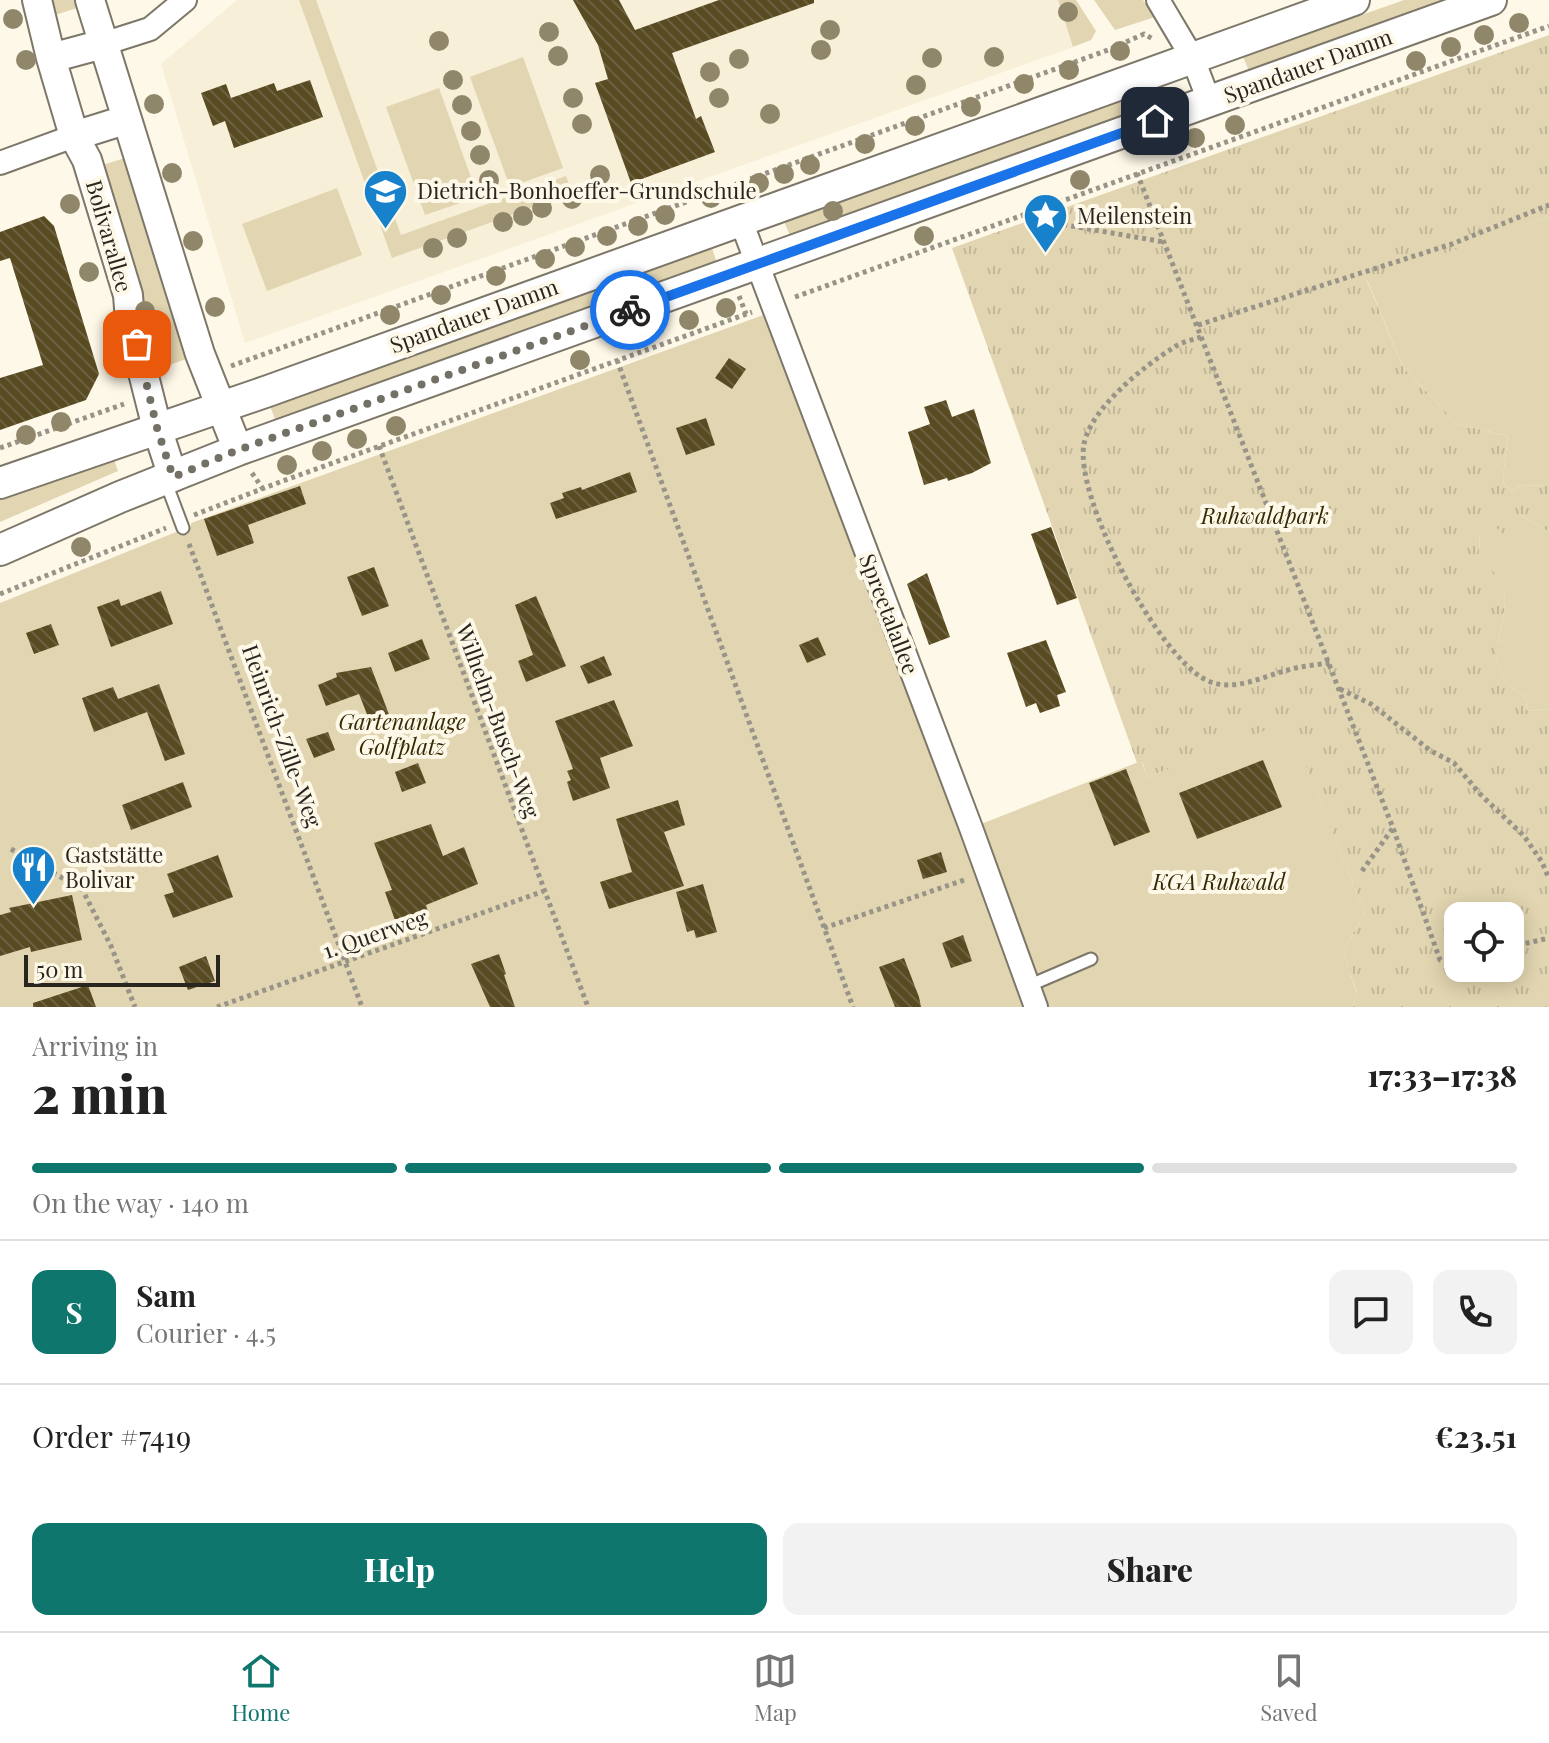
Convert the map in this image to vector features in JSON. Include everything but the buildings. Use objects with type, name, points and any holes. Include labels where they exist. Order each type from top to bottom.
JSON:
[{"type":"main road","name":"Spandauer Damm","points":[[0,483],[221,407],[1354,0]]},
{"type":"main road","name":"Spandauer Damm","points":[[0,550],[238,450],[1491,0]]},
{"type":"street","name":"Bolivarallee","points":[[37,0],[74,136],[87,160],[128,295],[130,321],[169,478]]},
{"type":"street","points":[[90,0],[125,120],[201,355],[238,450]]},
{"type":"street","points":[[51,58],[150,29],[185,0]]},
{"type":"street","points":[[1158,0],[1193,59],[1209,101]]},
{"type":"street","points":[[0,163],[125,120]]},
{"type":"street","name":"Spreetalallee","points":[[741,221],[1036,1007]]},
{"type":"lane","points":[[169,478],[182,524]]},
{"type":"lane","points":[[1028,986],[1091,959]]},
{"type":"path","points":[[0,594],[379,446],[1549,26]]},
{"type":"path","points":[[245,360],[1108,50],[1144,34]]},
{"type":"path","points":[[1137,173],[1330,663],[1440,960],[1444,961]]},
{"type":"path","points":[[1198,325],[1452,244],[1549,205]]},
{"type":"path","points":[[1027,213],[1031,219],[1165,242]]},
{"type":"path","points":[[1201,337],[1176,346],[1123,387],[1098,413],[1084,443],[1085,473],[1091,498],[1120,563],[1152,623],[1170,649],[1206,680],[1227,685],[1330,663]]},
{"type":"path","points":[[617,360],[853,1007]]},
{"type":"path","points":[[0,448],[97,413]]},
{"type":"path","name":"Wilhelm-Busch-Weg","points":[[379,446],[588,1007]]},
{"type":"path","name":"Heinrich-Zille-Weg","points":[[182,524],[362,1007]]},
{"type":"path","points":[[1340,689],[1371,704],[1431,751],[1454,763],[1491,806],[1524,836],[1542,862],[1549,879]]},
{"type":"path","points":[[1362,871],[1393,828]]},
{"type":"path","points":[[11,849],[82,889],[111,946],[135,1007]]},
{"type":"path","points":[[824,928],[987,872]]},
{"type":"path","name":"1. Querweg","points":[[217,1007],[544,891]]},
{"type":"path","points":[[1524,944],[1549,938]]},
{"type":"shaded area","name":"Dietrich-Bonhoeffer-Grundschule","points":[[237,0],[1058,0],[1073,47],[245,343],[161,64]]},
{"type":"green space","points":[[47,0],[82,0],[83,6],[52,16]]},
{"type":"green space","points":[[299,0],[316,0],[401,235],[566,176],[572,193],[392,258]]},
{"type":"green space","points":[[1058,0],[1076,0],[1096,31],[1091,40],[1073,47]]},
{"type":"green space","points":[[1094,0],[1143,0],[1155,17],[1115,30]]},
{"type":"green space","points":[[1404,0],[1447,0],[1249,71],[1243,57]]},
{"type":"green space","name":"Ruhwaldpark","points":[[1549,35],[1549,216],[1367,281],[1403,367],[1457,424],[1508,436],[1504,484],[1512,492],[1520,485],[1549,486],[1549,532],[1520,515],[1506,537],[1492,523],[1480,533],[1479,558],[1499,578],[1505,593],[1497,657],[1500,669],[1508,684],[1526,698],[1527,711],[1549,709],[1549,1007],[1353,1007],[1357,993],[1343,951],[1365,913],[1288,721],[1148,777],[1142,762],[1137,763],[952,248]]},
{"type":"green space","points":[[523,57],[563,168],[510,187],[470,77]]},
{"type":"green space","points":[[439,88],[478,197],[425,215],[386,107]]},
{"type":"green space","points":[[1137,94],[1143,110],[790,236],[784,221]]},
{"type":"green space","points":[[128,157],[189,358],[158,369],[96,167]]},
{"type":"green space","points":[[337,188],[362,255],[267,291],[242,224]]},
{"type":"green space","points":[[1549,216],[1549,486],[1520,485],[1512,492],[1504,484],[1503,477],[1508,436],[1457,424],[1403,367],[1367,280]]},
{"type":"green space","points":[[711,245],[717,263],[276,422],[269,403]]},
{"type":"green space","name":"Gartenanlage Golfplatz","points":[[774,311],[971,828],[1141,761],[1148,777],[1288,720],[1365,913],[1343,951],[1357,994],[1353,1007],[0,1007],[0,603],[191,526],[191,523]]},
{"type":"green space","points":[[113,457],[118,471],[0,522],[0,497]]},
{"type":"green space","points":[[1520,515],[1549,532],[1549,709],[1527,711],[1526,698],[1508,684],[1500,669],[1497,657],[1505,594],[1494,572],[1479,559],[1480,533],[1492,522]]},
{"type":"way so far","points":[[137,344],[157,428],[173,477],[238,450],[630,310]]},
{"type":"place","name":"Dietrich-Bonhoeffer-Grundschule","points":[[386,230]]},
{"type":"place","name":"Meilenstein","points":[[1046,255]]},
{"type":"place","name":"Gaststätte Bolivar","points":[[34,907]]},
{"type":"route","points":[[630,310],[1155,121]]},
{"type":"park label","name":"KGA Ruhwald","points":[[1219,882]]}]
